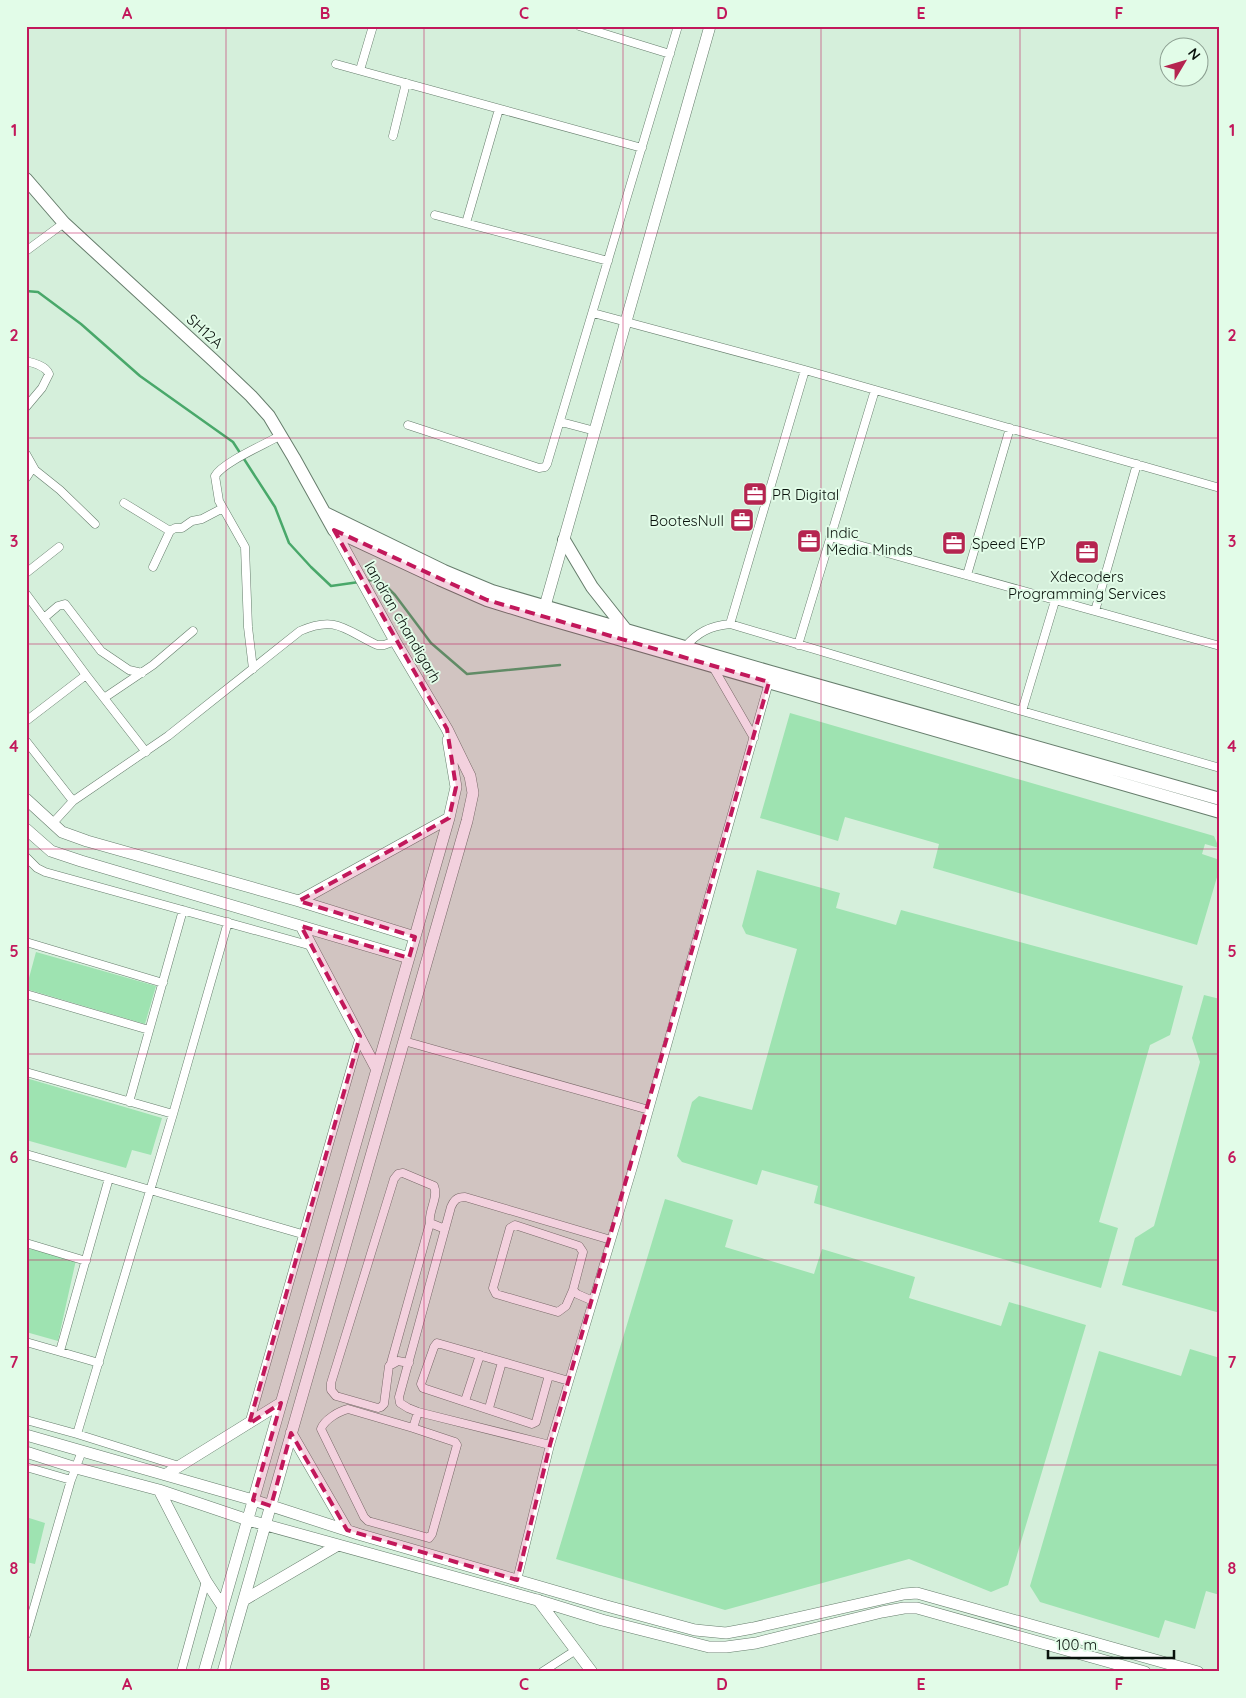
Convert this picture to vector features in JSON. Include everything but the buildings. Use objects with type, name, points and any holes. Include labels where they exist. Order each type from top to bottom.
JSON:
[{"type":"main road","points":[[543,612],[710,26]]},
{"type":"main road","name":"SH12A","points":[[26,179],[64,223],[251,396],[269,416],[334,530]]},
{"type":"main road","points":[[325,513],[444,571],[543,612],[714,667],[770,677],[1220,799]]},
{"type":"main road","points":[[334,530],[471,593],[543,612],[626,630],[686,647],[770,677],[1220,812]]},
{"type":"main road","name":"landran chandigarh","points":[[223,1672],[467,821],[473,793],[470,776],[446,729],[372,601],[334,530]]},
{"type":"main road","points":[[564,540],[592,587],[626,630]]},
{"type":"main road","points":[[204,1672],[449,818],[456,787],[446,729]]},
{"type":"main road","points":[[26,799],[62,832],[87,841],[299,901],[415,938]]},
{"type":"main road","points":[[299,901],[449,818]]},
{"type":"main road","points":[[26,829],[51,851],[59,854],[409,958]]},
{"type":"main road","points":[[301,926],[377,1070]]},
{"type":"main road","points":[[165,1475],[281,1403]]},
{"type":"main road","points":[[291,1433],[347,1530]]},
{"type":"main road","points":[[26,1435],[253,1500],[603,1606],[695,1630],[726,1633],[904,1594],[917,1593],[1198,1672]]},
{"type":"main road","points":[[26,1452],[76,1468],[159,1490],[265,1525],[537,1600],[602,1620],[709,1647],[756,1643],[882,1612],[917,1608],[1145,1672]]},
{"type":"main road","points":[[159,1490],[206,1582],[222,1608]]},
{"type":"main road","points":[[244,1600],[338,1545]]},
{"type":"main road","points":[[517,1580],[537,1600],[592,1672]]},
{"type":"street","points":[[360,70],[373,26]]},
{"type":"street","points":[[579,26],[670,54]]},
{"type":"street","points":[[408,425],[542,468],[549,461],[678,26]]},
{"type":"street","points":[[336,64],[642,148]]},
{"type":"street","points":[[393,136],[406,83]]},
{"type":"street","points":[[466,223],[499,109]]},
{"type":"street","points":[[435,215],[608,261]]},
{"type":"street","points":[[26,251],[64,223]]},
{"type":"street","points":[[593,313],[805,370],[1220,488]]},
{"type":"street","points":[[26,361],[43,367],[50,374],[42,388],[26,407]]},
{"type":"street","points":[[730,624],[805,370]]},
{"type":"street","points":[[798,645],[875,390]]},
{"type":"street","points":[[561,422],[595,431]]},
{"type":"street","points":[[967,575],[1010,428]]},
{"type":"street","points":[[253,669],[248,627],[245,547],[219,501],[215,476],[217,472],[240,457],[281,435]]},
{"type":"street","points":[[26,454],[33,468],[95,524]]},
{"type":"street","points":[[1096,611],[1136,464]]},
{"type":"street","points":[[26,478],[33,468]]},
{"type":"street","points":[[124,503],[170,531]]},
{"type":"street","points":[[153,566],[170,531],[175,528],[182,528],[192,521],[202,519],[223,508]]},
{"type":"street","points":[[830,537],[1220,646]]},
{"type":"street","points":[[26,574],[59,547]]},
{"type":"street","points":[[26,594],[146,752]]},
{"type":"street","points":[[1022,711],[1055,601]]},
{"type":"street","points":[[44,618],[58,606],[65,604],[101,651],[129,670],[142,673]]},
{"type":"street","points":[[52,824],[73,801],[146,752],[300,631],[322,624],[335,624],[377,644],[384,645],[395,641]]},
{"type":"street","points":[[686,647],[702,631],[714,626],[730,624],[1220,768]]},
{"type":"street","points":[[104,698],[142,673],[193,631]]},
{"type":"street","points":[[714,667],[754,738]]},
{"type":"street","points":[[26,721],[86,675]]},
{"type":"street","points":[[517,1580],[550,1445],[649,1110],[770,677]]},
{"type":"street","points":[[26,741],[73,801]]},
{"type":"street","points":[[26,857],[37,868],[45,872],[312,946]]},
{"type":"street","points":[[129,1102],[183,910]]},
{"type":"street","points":[[77,1434],[173,1114],[228,922]]},
{"type":"street","points":[[27,945],[163,983]]},
{"type":"street","points":[[26,994],[149,1030]]},
{"type":"street","points":[[249,1424],[360,1036]]},
{"type":"street","points":[[404,1041],[649,1110]]},
{"type":"street","points":[[26,1072],[173,1114]]},
{"type":"street","points":[[26,1154],[302,1234]]},
{"type":"street","points":[[403,1173],[434,1186],[436,1192],[429,1218],[430,1223],[389,1366],[384,1404],[378,1408],[336,1396],[331,1390],[331,1383],[394,1179],[398,1174],[403,1173]]},
{"type":"street","points":[[60,1352],[110,1178]]},
{"type":"street","points":[[550,1445],[418,1412],[400,1403],[399,1397],[445,1229],[454,1201],[459,1197],[465,1197],[611,1240]]},
{"type":"street","points":[[430,1223],[445,1229]]},
{"type":"street","points":[[515,1225],[579,1246],[583,1252],[573,1290],[566,1306],[558,1312],[496,1294],[493,1288],[510,1228],[515,1225]]},
{"type":"street","points":[[26,1243],[86,1261]]},
{"type":"street","points":[[573,1290],[577,1294],[593,1301]]},
{"type":"street","points":[[26,1342],[98,1363]]},
{"type":"street","points":[[549,1375],[536,1422],[532,1424],[424,1388],[421,1384],[434,1346],[437,1343],[569,1380]]},
{"type":"street","points":[[465,1401],[480,1355]]},
{"type":"street","points":[[391,1363],[398,1361],[409,1363]]},
{"type":"street","points":[[488,1408],[502,1362]]},
{"type":"street","points":[[348,1409],[413,1428],[455,1442],[457,1445],[432,1534],[429,1538],[368,1521],[364,1517],[321,1429],[324,1423],[341,1411],[348,1409]]},
{"type":"street","points":[[413,1428],[418,1412]]},
{"type":"street","points":[[26,1420],[179,1466]]},
{"type":"street","points":[[26,1635],[71,1480],[82,1451]]},
{"type":"street","points":[[26,1467],[71,1480]]},
{"type":"street","points":[[180,1672],[206,1582]]},
{"type":"street","points":[[542,1672],[576,1650]]},
{"type":"highlighted area","points":[[334,530],[487,600],[769,682],[550,1445],[517,1580],[347,1530],[291,1433],[271,1506],[253,1500],[281,1403],[249,1424],[360,1036],[301,926],[409,958],[415,937],[299,901],[449,818],[456,787],[447,729]]},
{"type":"green space","points":[[790,713],[1214,836],[1219,848],[1205,844],[1202,854],[1220,860],[1220,867],[1197,945],[933,868],[939,844],[845,817],[838,841],[760,818]]},
{"type":"green space","points":[[757,870],[840,893],[836,908],[896,925],[901,910],[1183,986],[1170,1035],[1150,1045],[1099,1222],[1118,1228],[1101,1288],[814,1203],[818,1186],[762,1170],[757,1185],[682,1162],[677,1156],[692,1102],[699,1096],[752,1110],[797,949],[746,934],[742,926]]},
{"type":"green space","points":[[36,952],[156,986],[145,1024],[26,989]]},
{"type":"green space","points":[[1204,995],[1220,999],[1220,1313],[1122,1285],[1135,1238],[1154,1226],[1200,1062],[1192,1038]]},
{"type":"green space","points":[[26,1078],[162,1118],[151,1155],[132,1150],[126,1168],[26,1140]]},
{"type":"green space","points":[[665,1199],[733,1220],[725,1247],[814,1274],[822,1249],[915,1277],[909,1298],[1001,1326],[1009,1302],[1086,1325],[1008,1585],[991,1592],[909,1559],[725,1610],[556,1559]]},
{"type":"green space","points":[[26,1248],[76,1260],[58,1341],[26,1332]]},
{"type":"green space","points":[[1190,1349],[1220,1358],[1220,1595],[1206,1591],[1195,1629],[1165,1620],[1159,1638],[1040,1602],[1030,1586],[1099,1351],[1181,1376]]},
{"type":"green space","points":[[26,1517],[45,1523],[35,1564],[26,1562]]},
{"type":"waterway","points":[[26,291],[38,292],[81,324],[140,376],[233,442],[275,507],[289,543],[331,586],[359,582]]},
{"type":"waterway","points":[[366,581],[379,579],[395,595],[431,643],[467,674],[560,665]]},
{"type":"place","name":"PR Digital","points":[[755,494]]},
{"type":"place","name":"BootesNull","points":[[742,520]]},
{"type":"place","name":"Indic Media Minds","points":[[809,541]]},
{"type":"place","name":"Speed EYP","points":[[954,543]]},
{"type":"place","name":"Xdecoders Programming Services","points":[[1087,552]]}]
